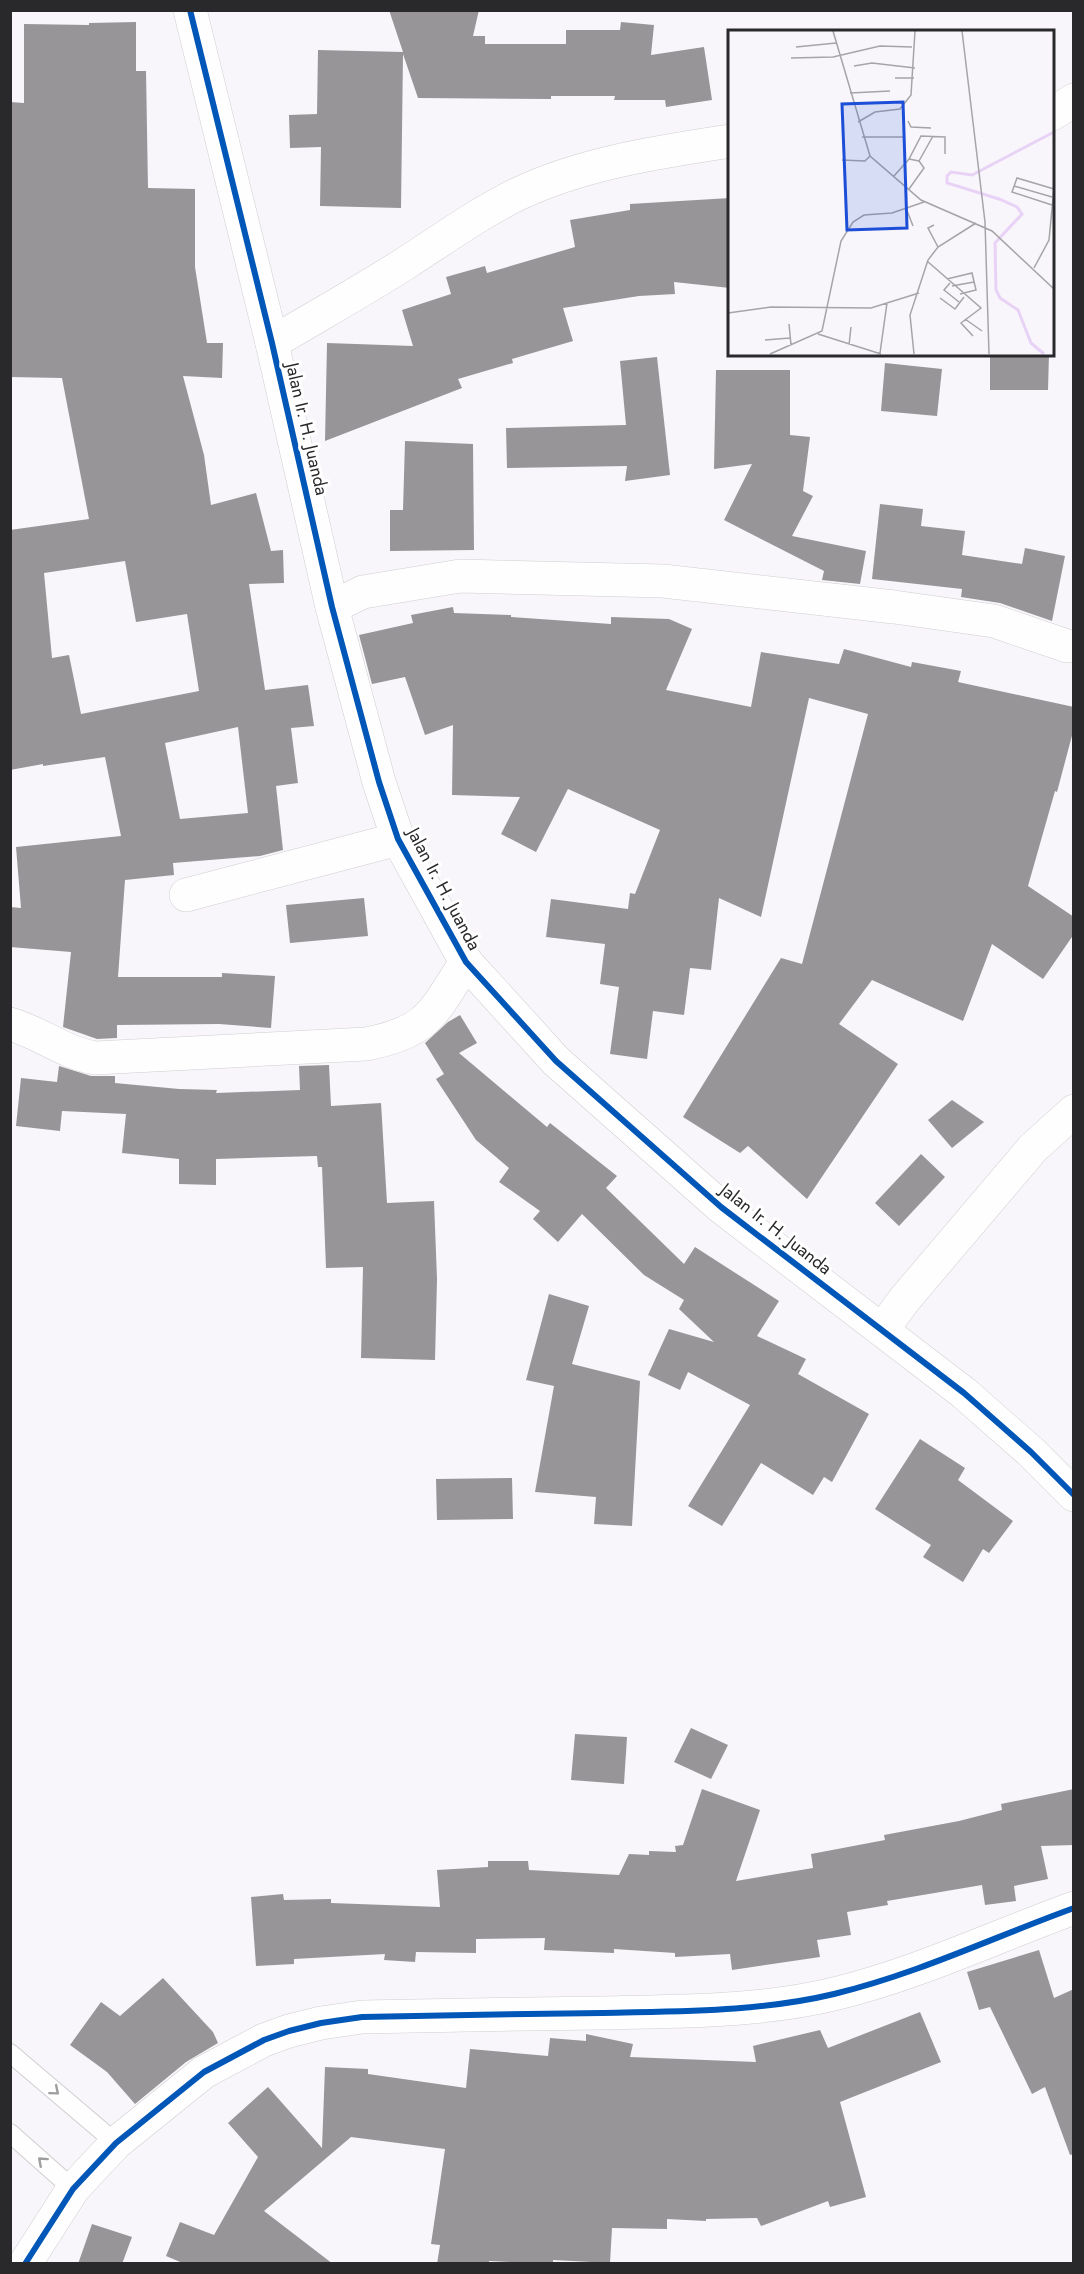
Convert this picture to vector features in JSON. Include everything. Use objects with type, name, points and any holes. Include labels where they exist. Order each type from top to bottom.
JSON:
[{"type":"street","name":"Jalan Ir. H. Juanda","points":[[190,10],[272,343],[332,607],[379,782],[398,839],[466,962],[556,1061],[721,1207],[964,1393],[1031,1452],[1074,1495]]},
{"type":"street","points":[[1054,113],[1074,100]]},
{"type":"street","points":[[272,343],[403,265],[479,216],[519,194],[573,173],[670,150],[728,141]]},
{"type":"street","points":[[332,607],[363,592],[460,576],[663,581],[894,607],[994,621],[1067,646]]},
{"type":"street","points":[[186,896],[398,839]]},
{"type":"street","points":[[10,1024],[30,1031],[62,1049],[80,1056],[95,1058],[366,1044],[391,1039],[416,1029],[432,1014],[466,962]]},
{"type":"street","points":[[883,1329],[904,1300],[1033,1148],[1074,1111]]},
{"type":"street","points":[[25,2264],[73,2189],[116,2143],[204,2072],[264,2040],[289,2031],[321,2023],[362,2017],[677,2012],[776,2004],[833,1994],[883,1980],[964,1953],[1073,1911]]},
{"type":"lane","points":[[10,2053],[116,2143]]},
{"type":"lane","points":[[10,2133],[73,2189]]},
{"type":"building","points":[[389,10],[479,10],[473,36],[485,36],[485,44],[566,44],[566,30],[620,30],[621,22],[654,25],[651,55],[704,47],[712,100],[666,107],[665,100],[614,100],[615,96],[551,96],[551,99],[418,98],[403,54],[401,208],[320,206],[321,147],[290,148],[289,115],[317,114],[318,50],[403,52]]},
{"type":"building","points":[[136,22],[136,71],[146,71],[148,188],[195,189],[195,267],[207,343],[223,343],[222,378],[183,376],[204,455],[211,505],[256,493],[271,551],[283,550],[284,583],[249,584],[265,690],[308,685],[314,726],[291,728],[298,783],[276,786],[283,850],[260,856],[173,863],[174,875],[125,880],[118,977],[222,977],[222,973],[275,976],[271,1028],[219,1024],[117,1025],[117,1038],[97,1039],[63,1027],[71,952],[10,947],[10,907],[21,908],[16,847],[121,836],[105,757],[10,770],[10,530],[89,519],[62,378],[10,377],[10,102],[24,103],[24,24],[89,25],[89,23]],"holes":[[[125,561],[136,622],[187,614],[199,691],[81,714],[69,655],[52,658],[44,573]],[[238,727],[248,813],[180,819],[165,743]]]},
{"type":"building","points":[[728,198],[728,288],[674,282],[675,294],[639,296],[563,308],[573,341],[512,359],[513,363],[458,379],[462,388],[325,441],[327,343],[413,346],[402,310],[451,294],[446,277],[485,266],[487,273],[575,247],[570,220],[630,210],[630,204]]},
{"type":"building","points":[[990,356],[1049,356],[1048,390],[990,390]]},
{"type":"building","points":[[657,357],[670,475],[625,481],[627,466],[507,468],[506,428],[626,425],[620,361]]},
{"type":"building","points":[[885,363],[942,369],[937,416],[881,411]]},
{"type":"building","points":[[716,370],[790,370],[790,435],[810,437],[803,491],[813,496],[792,536],[866,551],[860,584],[822,580],[824,571],[724,520],[752,464],[714,469]]},
{"type":"building","points":[[405,441],[473,444],[474,550],[390,551],[390,510],[403,510]]},
{"type":"building","points":[[880,504],[923,509],[921,526],[965,531],[962,555],[1022,564],[1025,548],[1065,556],[1052,621],[1000,603],[961,597],[962,589],[872,579]]},
{"type":"building","points":[[453,607],[454,613],[511,615],[511,617],[611,624],[611,617],[669,619],[692,629],[666,690],[751,707],[761,652],[839,664],[844,649],[911,667],[912,662],[961,671],[958,682],[1074,707],[1074,728],[1028,886],[1074,917],[1074,934],[1043,979],[992,944],[963,1021],[872,980],[839,1024],[898,1064],[807,1199],[748,1146],[740,1153],[683,1117],[781,958],[802,964],[868,714],[809,698],[761,917],[719,898],[711,970],[690,968],[684,1015],[653,1011],[647,1059],[610,1054],[619,987],[600,984],[605,944],[546,937],[551,899],[628,909],[630,893],[635,894],[660,830],[568,789],[536,852],[501,834],[520,797],[452,795],[453,725],[425,735],[405,677],[372,684],[359,635],[413,623],[411,615]]},
{"type":"building","points":[[364,898],[368,936],[290,943],[286,905]]},
{"type":"building","points":[[460,1015],[477,1043],[459,1053],[547,1127],[550,1123],[617,1176],[606,1188],[684,1264],[695,1247],[779,1301],[757,1336],[806,1359],[798,1374],[869,1414],[832,1482],[824,1477],[813,1495],[761,1463],[722,1526],[688,1506],[750,1405],[688,1372],[680,1390],[648,1375],[669,1329],[714,1342],[679,1309],[684,1300],[644,1275],[582,1214],[558,1242],[533,1219],[540,1211],[499,1182],[509,1168],[476,1140],[436,1079],[444,1074],[425,1043],[448,1022]]},
{"type":"building","points":[[329,1065],[331,1106],[381,1103],[387,1203],[434,1201],[437,1279],[435,1360],[361,1358],[363,1267],[326,1268],[322,1167],[318,1167],[317,1156],[216,1159],[216,1185],[179,1184],[179,1159],[122,1153],[126,1114],[62,1111],[60,1131],[16,1126],[21,1078],[57,1082],[59,1066],[91,1076],[115,1076],[115,1083],[217,1090],[216,1093],[300,1090],[299,1066]]},
{"type":"building","points":[[952,1100],[984,1122],[952,1148],[928,1120]]},
{"type":"building","points":[[921,1154],[945,1177],[899,1226],[875,1203]]},
{"type":"building","points":[[549,1294],[589,1306],[572,1364],[640,1381],[632,1526],[594,1524],[596,1497],[535,1492],[554,1386],[526,1380]]},
{"type":"building","points":[[920,1439],[965,1468],[958,1480],[1013,1521],[989,1553],[983,1549],[963,1582],[923,1557],[931,1545],[875,1509]]},
{"type":"building","points":[[512,1478],[513,1519],[437,1520],[436,1479]]},
{"type":"building","points":[[691,1728],[728,1745],[711,1779],[674,1762]]},
{"type":"building","points":[[575,1734],[627,1737],[624,1784],[571,1780]]},
{"type":"building","points":[[702,1789],[760,1810],[736,1881],[813,1868],[811,1854],[885,1840],[884,1835],[959,1821],[1002,1810],[1001,1804],[1074,1789],[1074,1845],[1041,1846],[1048,1879],[1014,1886],[1016,1901],[985,1905],[982,1885],[887,1901],[888,1905],[847,1912],[851,1935],[817,1940],[820,1957],[732,1970],[730,1954],[675,1957],[675,1953],[614,1949],[614,1953],[544,1950],[545,1938],[476,1939],[476,1953],[416,1952],[415,1962],[384,1960],[385,1954],[294,1959],[294,1964],[256,1966],[251,1897],[283,1894],[284,1900],[331,1899],[331,1903],[440,1907],[437,1870],[488,1867],[488,1861],[528,1861],[529,1870],[619,1875],[629,1854],[649,1855],[649,1851],[676,1852],[675,1846],[683,1845]]},
{"type":"building","points":[[1039,1950],[1054,1998],[1074,1989],[1074,2154],[1070,2155],[1045,2087],[1032,2094],[990,2007],[979,2010],[967,1972]]},
{"type":"building","points":[[163,1978],[213,2032],[218,2043],[186,2062],[135,2104],[107,2072],[70,2045],[101,2002],[120,2016]]},
{"type":"building","points":[[920,2012],[941,2062],[840,2102],[866,2197],[830,2207],[828,2201],[761,2226],[757,2218],[706,2219],[706,2221],[667,2219],[667,2229],[612,2228],[610,2263],[553,2260],[553,2264],[489,2261],[489,2264],[437,2264],[440,2245],[431,2244],[445,2149],[351,2137],[264,2211],[333,2264],[185,2264],[166,2256],[180,2222],[214,2235],[258,2157],[228,2123],[268,2087],[322,2148],[325,2067],[368,2069],[368,2074],[466,2088],[470,2049],[548,2056],[550,2038],[586,2041],[586,2034],[633,2044],[630,2057],[756,2062],[753,2046],[820,2030],[828,2048]]},
{"type":"building","points":[[92,2224],[132,2237],[122,2264],[78,2264]]},
{"type":"cycle path","points":[[190,10],[272,343],[332,607],[379,782],[398,839],[466,962],[556,1061],[721,1207],[964,1393],[1031,1452],[1074,1495]]},
{"type":"cycle path","points":[[25,2264],[73,2189],[116,2143],[204,2072],[264,2040],[289,2031],[321,2023],[362,2017],[690,2011],[806,2000],[865,1986],[895,1976],[1074,1908]]}]
